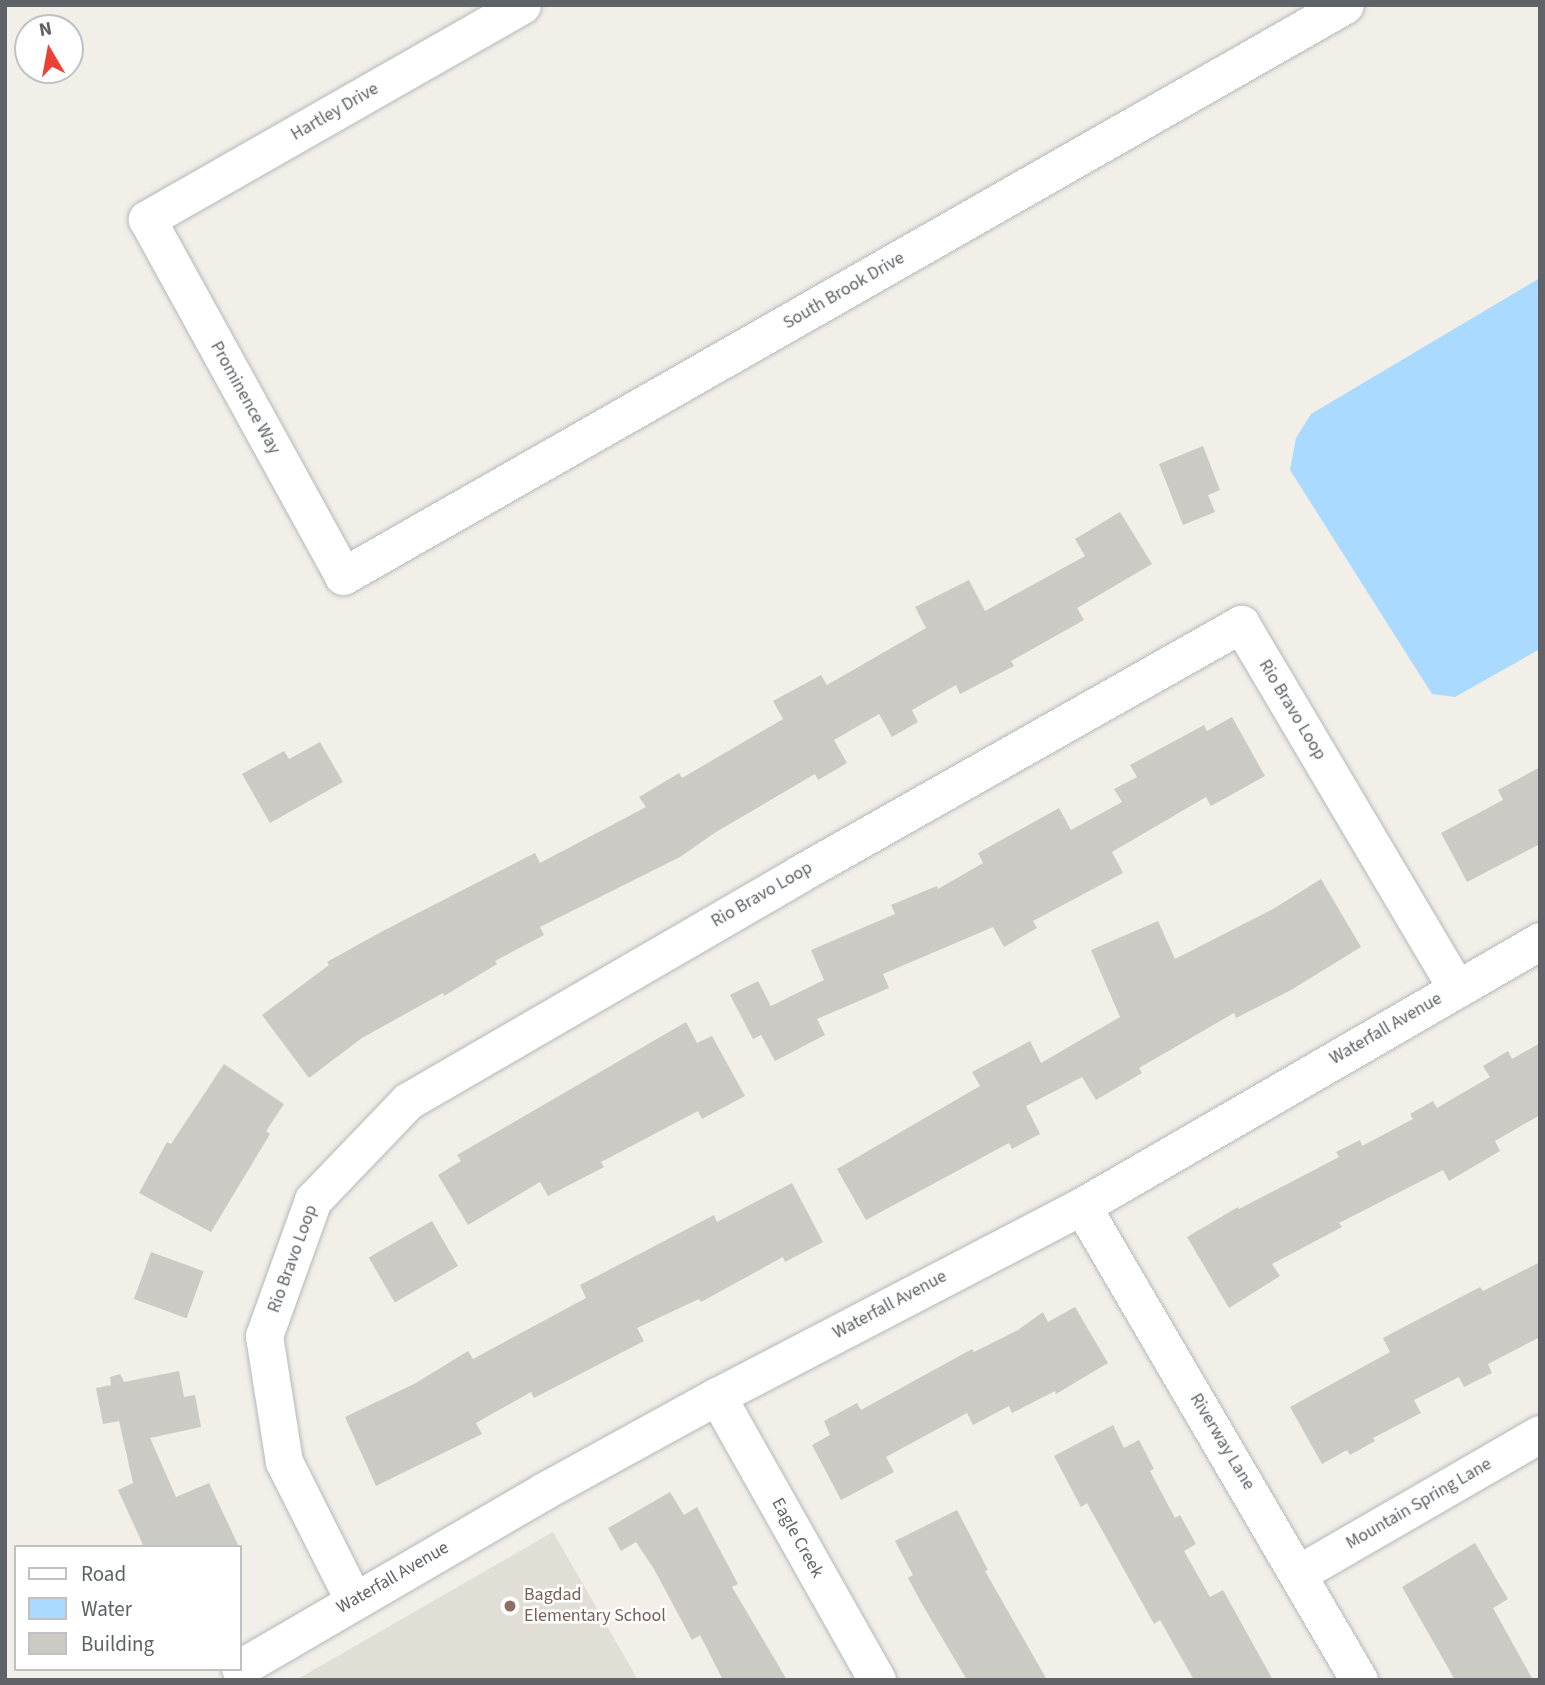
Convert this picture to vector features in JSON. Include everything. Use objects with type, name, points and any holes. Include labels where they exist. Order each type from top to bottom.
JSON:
[{"type":"street","name":"Hartley Drive","points":[[148,219],[522,5]]},
{"type":"street","name":"South Brook Drive","points":[[342,576],[1345,5]]},
{"type":"street","name":"Prominence Way","points":[[148,219],[342,576]]},
{"type":"street","name":"Rio Bravo Loop","points":[[354,1601],[284,1462],[264,1336],[313,1199],[408,1101],[811,867],[1241,624],[1456,988]]},
{"type":"street","name":"Waterfall Avenue","points":[[242,1666],[717,1396],[1082,1206],[1540,941]]},
{"type":"street","name":"Riverway Lane","points":[[1082,1206],[1299,1573],[1359,1680]]},
{"type":"street","name":"Eagle Creek","points":[[717,1396],[877,1680]]},
{"type":"street","name":"Mountain Spring Lane","points":[[1299,1573],[1540,1434]]},
{"type":"shaded area","name":"Bagdad Elementary School","points":[[553,1532],[638,1680],[296,1680]]},
{"type":"water","points":[[1540,278],[1540,649],[1455,697],[1432,694],[1290,470],[1296,438],[1311,414]]},
{"type":"building","points":[[1203,446],[1220,490],[1208,495],[1215,512],[1183,525],[1159,464]]},
{"type":"building","points":[[1120,512],[1152,564],[1077,608],[1084,620],[1011,661],[1014,666],[960,694],[956,685],[912,710],[918,722],[892,737],[879,714],[834,740],[847,763],[818,780],[815,774],[716,832],[680,857],[540,927],[544,935],[495,961],[497,964],[444,996],[443,993],[362,1038],[309,1078],[262,1015],[329,965],[327,962],[381,932],[535,853],[540,863],[646,807],[639,797],[679,773],[682,778],[783,719],[773,701],[821,675],[827,685],[926,628],[915,607],[969,580],[985,611],[1085,556],[1075,539]]},
{"type":"building","points":[[1232,717],[1265,776],[1211,806],[1206,797],[1112,852],[1123,873],[1033,921],[1037,928],[1004,947],[993,927],[883,974],[889,988],[817,1019],[825,1035],[775,1061],[761,1035],[753,1039],[730,995],[758,981],[771,1006],[824,980],[811,950],[895,914],[891,905],[937,886],[938,889],[983,863],[978,853],[1059,808],[1071,830],[1122,802],[1114,789],[1137,777],[1130,765],[1204,725],[1207,731]]},
{"type":"building","points":[[320,742],[343,782],[270,823],[242,774],[284,751],[289,759]]},
{"type":"building","points":[[1540,767],[1540,844],[1467,882],[1441,833],[1503,800],[1498,790]]},
{"type":"building","points":[[1321,879],[1361,947],[1291,990],[1236,1018],[1234,1013],[1139,1068],[1142,1073],[1096,1100],[1082,1077],[1026,1106],[1040,1134],[1012,1149],[1009,1143],[866,1220],[837,1169],[980,1086],[972,1072],[1030,1041],[1041,1063],[1120,1017],[1091,950],[1158,921],[1175,959],[1273,909]]},
{"type":"building","points":[[686,1022],[697,1043],[712,1036],[745,1096],[702,1119],[698,1111],[601,1162],[604,1167],[548,1196],[540,1182],[468,1225],[438,1175],[461,1161],[457,1155]]},
{"type":"building","points":[[1540,1043],[1540,1115],[1495,1141],[1500,1151],[1449,1181],[1443,1170],[1339,1223],[1342,1227],[1272,1264],[1280,1276],[1229,1308],[1187,1237],[1238,1207],[1239,1209],[1339,1157],[1336,1152],[1360,1140],[1362,1146],[1413,1119],[1410,1114],[1433,1101],[1437,1108],[1490,1077],[1483,1066],[1508,1051],[1512,1059]]},
{"type":"building","points":[[224,1064],[284,1104],[266,1131],[270,1134],[211,1232],[139,1193],[167,1142],[171,1144]]},
{"type":"building","points":[[792,1183],[823,1242],[785,1262],[783,1257],[701,1302],[699,1299],[637,1328],[644,1341],[534,1398],[531,1392],[476,1423],[482,1434],[376,1486],[345,1417],[416,1383],[468,1351],[473,1359],[586,1298],[580,1285],[714,1215],[717,1222]]},
{"type":"building","points":[[432,1221],[458,1266],[395,1303],[369,1258]]},
{"type":"building","points":[[151,1252],[204,1271],[187,1318],[134,1299]]},
{"type":"building","points":[[1540,1262],[1540,1337],[1488,1364],[1492,1373],[1464,1387],[1459,1377],[1414,1400],[1421,1413],[1373,1438],[1375,1441],[1350,1455],[1347,1450],[1322,1464],[1290,1407],[1390,1352],[1383,1338],[1480,1287],[1483,1291]]},
{"type":"building","points":[[1075,1307],[1108,1363],[1056,1394],[1055,1391],[1012,1413],[1009,1406],[973,1425],[967,1413],[886,1457],[894,1472],[841,1500],[812,1445],[830,1435],[824,1421],[857,1403],[861,1410],[972,1349],[974,1352],[1018,1330],[1043,1312],[1048,1322]]},
{"type":"building","points":[[179,1371],[184,1397],[195,1395],[201,1427],[150,1438],[176,1497],[209,1483],[238,1545],[143,1545],[118,1490],[133,1483],[119,1421],[103,1424],[96,1388],[111,1385],[110,1377],[120,1374],[124,1382]]},
{"type":"building","points":[[1113,1425],[1124,1448],[1139,1440],[1154,1469],[1150,1471],[1175,1518],[1180,1515],[1196,1544],[1184,1551],[1210,1597],[1223,1590],[1273,1680],[1194,1680],[1160,1620],[1154,1624],[1087,1503],[1081,1507],[1054,1456]]},
{"type":"building","points":[[670,1492],[684,1515],[697,1507],[738,1584],[732,1587],[787,1680],[723,1680],[700,1635],[692,1640],[654,1569],[636,1542],[621,1551],[608,1528]]},
{"type":"building","points":[[957,1510],[988,1570],[985,1571],[1047,1680],[967,1680],[908,1578],[913,1575],[895,1541]]},
{"type":"building","points":[[1475,1543],[1508,1599],[1493,1608],[1533,1680],[1455,1680],[1402,1587]]},
{"type":"place","name":"Bagdad Elementary School","points":[[510,1606]]}]
